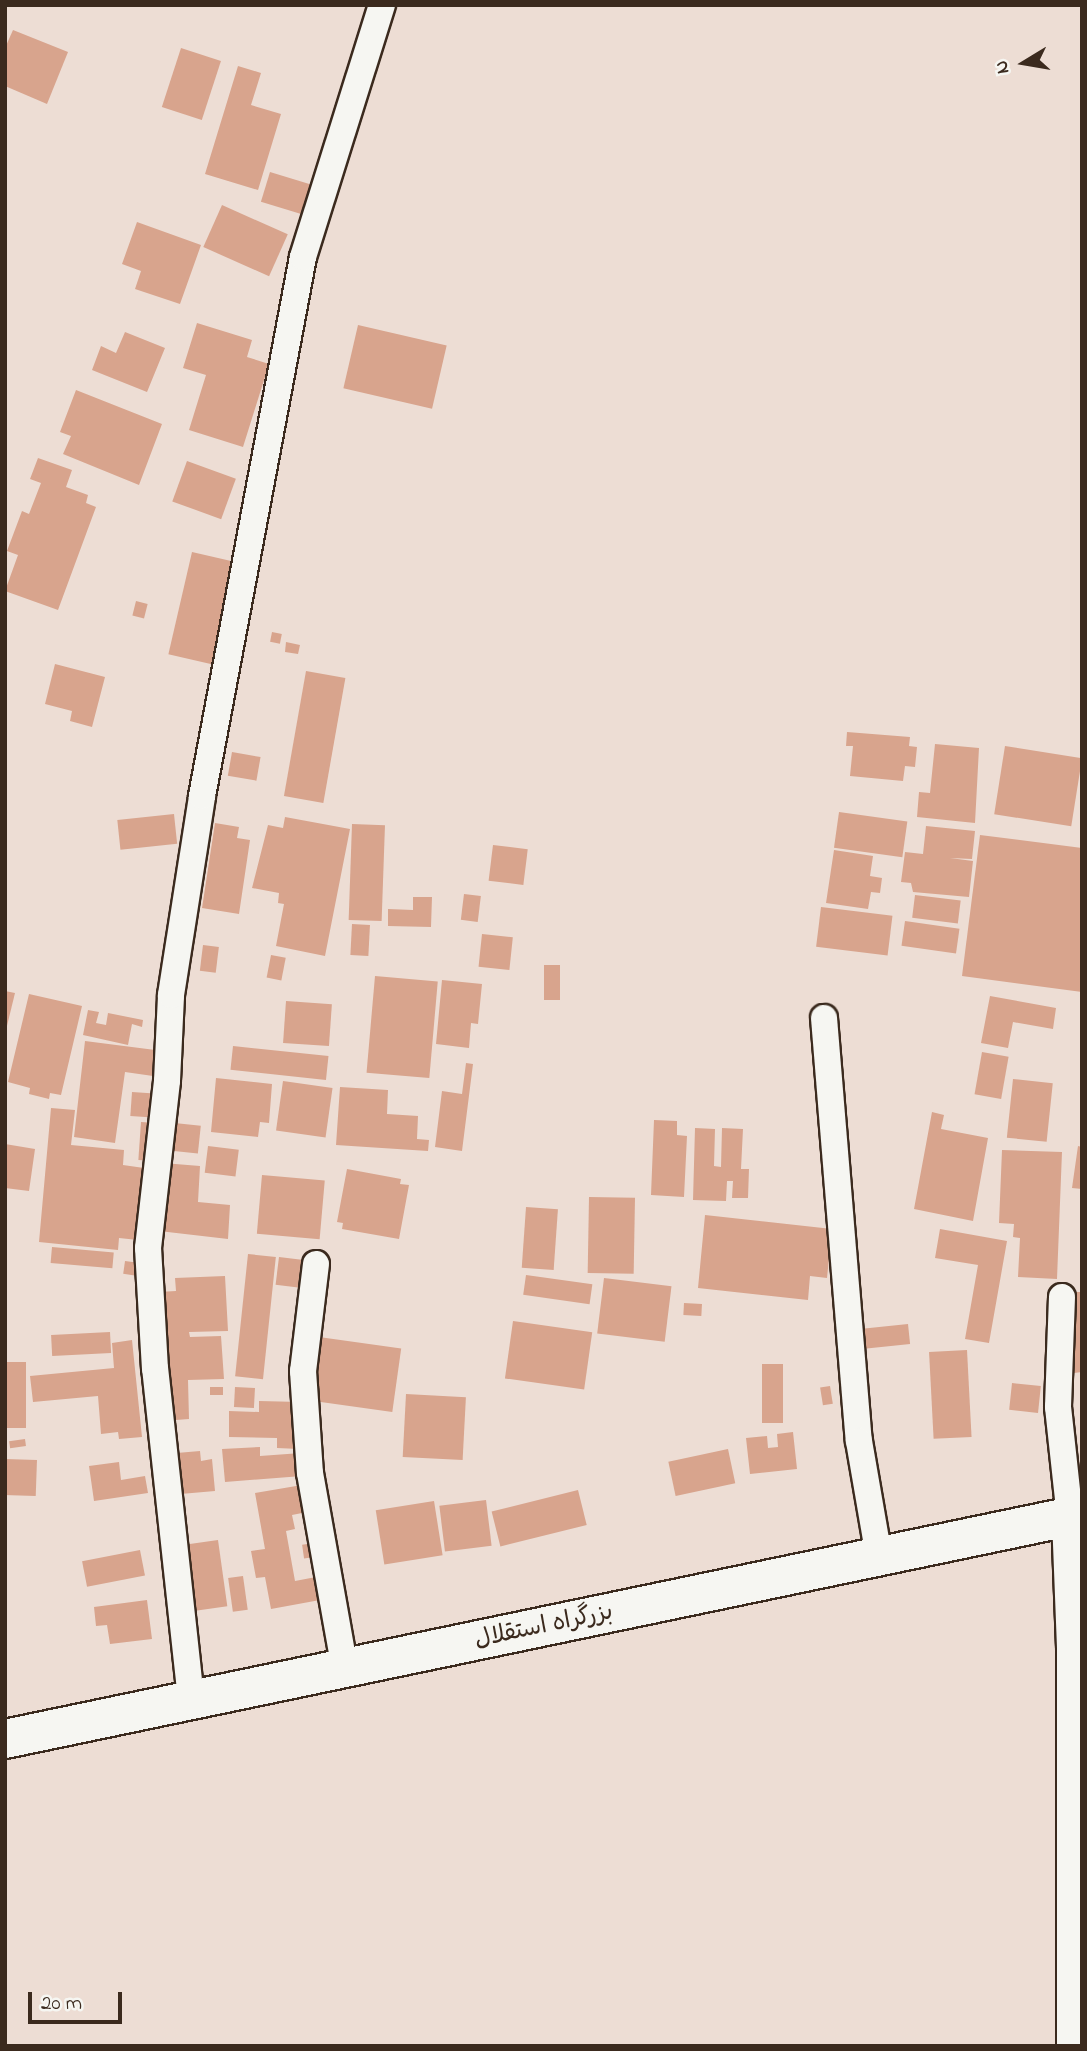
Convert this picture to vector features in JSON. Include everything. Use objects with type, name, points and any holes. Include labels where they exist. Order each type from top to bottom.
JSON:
[{"type":"highway","name":"بزرگراه استقلال","points":[[5,1739],[1076,1516]]},
{"type":"street","points":[[191,1699],[155,1369],[148,1248],[167,1081],[171,995],[202,796],[303,257],[382,5]]},
{"type":"street","points":[[824,1018],[859,1441],[878,1557]]},
{"type":"street","points":[[316,1264],[303,1371],[310,1473],[345,1669]]},
{"type":"street","points":[[1062,1297],[1058,1407],[1076,1516],[1075,2046]]},
{"type":"building","points":[[13,30],[68,52],[47,104],[5,86],[5,48]]},
{"type":"building","points":[[181,48],[221,61],[202,120],[162,107]]},
{"type":"building","points":[[238,66],[261,73],[251,105],[281,114],[258,190],[205,174]]},
{"type":"building","points":[[270,172],[310,184],[301,214],[261,202]]},
{"type":"building","points":[[222,205],[288,234],[269,276],[203,247]]},
{"type":"building","points":[[137,222],[201,245],[180,304],[135,289],[141,271],[122,264]]},
{"type":"building","points":[[197,323],[252,340],[247,357],[269,364],[243,447],[189,430],[206,375],[183,368]]},
{"type":"building","points":[[358,325],[447,345],[432,409],[343,388]]},
{"type":"building","points":[[125,332],[165,348],[147,392],[92,370],[101,346],[116,353]]},
{"type":"building","points":[[76,390],[162,424],[139,485],[63,454],[71,436],[60,432]]},
{"type":"building","points":[[38,458],[72,470],[66,487],[88,495],[86,503],[96,507],[58,610],[5,591],[18,555],[7,551],[22,511],[29,514],[41,483],[30,479]]},
{"type":"building","points":[[187,461],[236,479],[221,519],[172,501]]},
{"type":"building","points":[[192,552],[240,563],[216,665],[168,654]]},
{"type":"building","points":[[136,601],[148,604],[144,618],[132,616]]},
{"type":"building","points":[[272,632],[282,634],[280,644],[270,642]]},
{"type":"building","points":[[286,642],[300,645],[298,654],[285,652]]},
{"type":"building","points":[[55,664],[105,677],[92,727],[70,721],[72,711],[45,704]]},
{"type":"building","points":[[306,671],[345,678],[323,803],[284,796]]},
{"type":"building","points":[[847,732],[910,737],[909,746],[917,747],[915,767],[905,766],[903,781],[850,776],[853,746],[846,746]]},
{"type":"building","points":[[935,744],[979,748],[975,823],[917,817],[919,792],[930,793]]},
{"type":"building","points":[[1005,746],[1082,758],[1071,826],[994,814]]},
{"type":"building","points":[[232,752],[261,757],[256,781],[228,776]]},
{"type":"building","points":[[839,812],[907,822],[902,857],[834,848]]},
{"type":"building","points":[[174,814],[177,844],[120,850],[117,820]]},
{"type":"building","points":[[285,817],[350,829],[325,956],[276,946],[284,904],[278,903],[279,893],[252,888],[268,825],[283,828]]},
{"type":"building","points":[[215,823],[239,827],[237,838],[250,840],[239,914],[202,908]]},
{"type":"building","points":[[352,824],[385,825],[382,921],[349,920]]},
{"type":"building","points":[[926,826],[975,831],[972,859],[950,858],[973,861],[969,897],[913,892],[911,883],[901,882],[905,852],[923,854]]},
{"type":"building","points":[[980,835],[1082,848],[1082,992],[962,976]]},
{"type":"building","points":[[493,845],[528,849],[523,885],[489,881]]},
{"type":"building","points":[[834,850],[873,856],[870,876],[882,878],[880,893],[871,892],[868,909],[826,903]]},
{"type":"building","points":[[464,894],[481,896],[478,922],[461,920]]},
{"type":"building","points":[[915,895],[961,901],[958,923],[912,918]]},
{"type":"building","points":[[413,897],[432,897],[431,927],[388,926],[388,909],[413,910]]},
{"type":"building","points":[[821,907],[892,916],[888,955],[816,947]]},
{"type":"building","points":[[905,921],[959,929],[956,953],[902,946]]},
{"type":"building","points":[[352,924],[370,925],[368,956],[350,955]]},
{"type":"building","points":[[482,934],[513,937],[509,970],[479,967]]},
{"type":"building","points":[[203,945],[219,947],[216,973],[200,971]]},
{"type":"building","points":[[271,955],[286,958],[281,980],[267,978]]},
{"type":"building","points":[[544,965],[560,965],[560,1000],[544,1000]]},
{"type":"building","points":[[375,976],[438,981],[429,1078],[367,1073]]},
{"type":"building","points":[[442,980],[482,984],[478,1024],[471,1023],[469,1048],[436,1044]]},
{"type":"building","points":[[5,991],[15,993],[6,1030],[5,1029]]},
{"type":"building","points":[[29,994],[82,1006],[61,1095],[50,1093],[49,1099],[29,1094],[30,1088],[8,1082]]},
{"type":"building","points":[[990,996],[1056,1008],[1053,1029],[1013,1022],[1008,1048],[981,1043]]},
{"type":"building","points":[[286,1001],[332,1004],[329,1046],[283,1043]]},
{"type":"building","points":[[88,1010],[99,1012],[96,1023],[106,1025],[108,1013],[143,1020],[142,1027],[132,1024],[128,1045],[83,1035]]},
{"type":"building","points":[[85,1041],[163,1051],[160,1077],[125,1072],[115,1143],[74,1137]]},
{"type":"building","points":[[233,1046],[328,1056],[326,1080],[230,1070]]},
{"type":"building","points":[[982,1052],[1009,1057],[1001,1099],[975,1094]]},
{"type":"building","points":[[466,1063],[473,1064],[462,1151],[435,1147],[442,1091],[462,1094]]},
{"type":"building","points":[[216,1078],[272,1084],[269,1123],[260,1122],[258,1137],[211,1132]]},
{"type":"building","points":[[1013,1079],[1053,1083],[1047,1142],[1007,1138]]},
{"type":"building","points":[[283,1081],[333,1088],[326,1137],[276,1131]]},
{"type":"building","points":[[340,1087],[388,1090],[387,1114],[418,1116],[417,1139],[429,1140],[428,1151],[336,1145]]},
{"type":"building","points":[[132,1092],[158,1094],[156,1118],[130,1116]]},
{"type":"building","points":[[51,1108],[75,1110],[71,1145],[124,1150],[123,1165],[144,1168],[138,1240],[119,1238],[118,1250],[39,1242]]},
{"type":"building","points":[[932,1112],[944,1115],[941,1129],[988,1138],[973,1221],[914,1209]]},
{"type":"building","points":[[654,1120],[677,1121],[677,1135],[687,1136],[684,1197],[651,1195]]},
{"type":"building","points":[[141,1122],[157,1123],[154,1161],[138,1160]]},
{"type":"building","points":[[165,1122],[201,1126],[198,1154],[162,1150]]},
{"type":"building","points":[[695,1128],[715,1129],[714,1166],[721,1167],[722,1128],[743,1129],[741,1169],[749,1169],[748,1198],[732,1198],[733,1181],[727,1181],[726,1201],[693,1200]]},
{"type":"building","points":[[5,1144],[35,1149],[29,1191],[5,1188]]},
{"type":"building","points":[[208,1146],[239,1150],[235,1177],[205,1173]]},
{"type":"building","points":[[1078,1146],[1082,1147],[1082,1189],[1072,1188]]},
{"type":"building","points":[[1002,1150],[1062,1152],[1057,1279],[1018,1277],[1020,1238],[1013,1237],[1014,1224],[999,1223]]},
{"type":"building","points":[[163,1163],[200,1166],[198,1202],[230,1205],[228,1239],[159,1231]]},
{"type":"building","points":[[347,1169],[401,1179],[400,1184],[409,1185],[399,1239],[342,1229],[343,1223],[337,1222]]},
{"type":"building","points":[[262,1175],[325,1180],[320,1239],[257,1234]]},
{"type":"building","points":[[589,1197],[635,1198],[634,1274],[588,1273]]},
{"type":"building","points":[[526,1207],[558,1209],[554,1270],[522,1268]]},
{"type":"building","points":[[705,1215],[832,1229],[827,1278],[810,1276],[808,1300],[698,1288]]},
{"type":"building","points":[[940,1229],[1007,1241],[989,1343],[965,1339],[978,1265],[935,1258]]},
{"type":"building","points":[[52,1247],[114,1252],[112,1268],[51,1263]]},
{"type":"building","points":[[248,1254],[276,1257],[263,1379],[235,1376]]},
{"type":"building","points":[[279,1257],[310,1261],[306,1289],[276,1285]]},
{"type":"building","points":[[125,1261],[140,1263],[138,1276],[123,1274]]},
{"type":"building","points":[[526,1275],[592,1284],[590,1304],[523,1295]]},
{"type":"building","points":[[225,1276],[228,1331],[189,1332],[190,1337],[221,1336],[224,1379],[188,1380],[189,1419],[163,1421],[158,1292],[176,1291],[175,1278]]},
{"type":"building","points":[[604,1278],[671,1286],[665,1342],[597,1334]]},
{"type":"building","points":[[1072,1292],[1082,1292],[1082,1372],[1066,1374]]},
{"type":"building","points":[[684,1303],[702,1304],[701,1316],[683,1315]]},
{"type":"building","points":[[513,1321],[592,1332],[584,1390],[505,1378]]},
{"type":"building","points":[[908,1324],[910,1344],[852,1350],[850,1330]]},
{"type":"building","points":[[110,1332],[111,1353],[52,1356],[51,1335]]},
{"type":"building","points":[[319,1337],[401,1349],[392,1412],[310,1400]]},
{"type":"building","points":[[132,1340],[142,1437],[119,1439],[118,1432],[101,1434],[98,1396],[33,1402],[30,1376],[114,1368],[112,1343]]},
{"type":"building","points":[[967,1350],[972,1437],[934,1439],[929,1352]]},
{"type":"building","points":[[5,1362],[26,1362],[26,1428],[5,1428]]},
{"type":"building","points":[[762,1364],[783,1364],[783,1423],[762,1423]]},
{"type":"building","points":[[1012,1383],[1041,1386],[1038,1413],[1009,1410]]},
{"type":"building","points":[[830,1386],[833,1404],[823,1405],[820,1388]]},
{"type":"building","points":[[210,1387],[223,1387],[223,1395],[210,1395]]},
{"type":"building","points":[[235,1387],[255,1388],[254,1408],[234,1407]]},
{"type":"building","points":[[406,1394],[466,1397],[463,1460],[403,1457]]},
{"type":"building","points":[[259,1401],[300,1402],[299,1449],[277,1448],[277,1438],[229,1437],[229,1411],[259,1412]]},
{"type":"building","points":[[793,1432],[797,1469],[750,1474],[746,1438],[767,1436],[768,1448],[778,1447],[777,1434]]},
{"type":"building","points":[[25,1439],[26,1446],[10,1448],[9,1441]]},
{"type":"building","points":[[260,1447],[260,1456],[301,1453],[302,1476],[225,1482],[222,1449]]},
{"type":"building","points":[[728,1449],[735,1483],[676,1496],[668,1462]]},
{"type":"building","points":[[200,1451],[201,1461],[212,1459],[215,1491],[169,1495],[165,1454]]},
{"type":"building","points":[[5,1459],[37,1460],[36,1496],[5,1495]]},
{"type":"building","points":[[119,1462],[121,1480],[145,1476],[148,1493],[94,1501],[89,1466]]},
{"type":"building","points":[[302,1485],[307,1512],[292,1515],[295,1529],[286,1531],[295,1581],[316,1577],[320,1600],[271,1609],[265,1577],[256,1578],[251,1551],[265,1549],[255,1493]]},
{"type":"building","points":[[578,1490],[587,1525],[500,1546],[492,1512]]},
{"type":"building","points":[[486,1500],[492,1546],[445,1551],[439,1506]]},
{"type":"building","points":[[434,1501],[443,1555],[384,1565],[376,1510]]},
{"type":"building","points":[[218,1540],[227,1606],[187,1612],[177,1546]]},
{"type":"building","points":[[314,1543],[316,1557],[304,1559],[302,1545]]},
{"type":"building","points":[[140,1550],[145,1576],[87,1587],[82,1561]]},
{"type":"building","points":[[243,1576],[248,1610],[233,1612],[228,1578]]},
{"type":"building","points":[[147,1600],[152,1639],[110,1644],[107,1625],[96,1626],[94,1607]]}]
